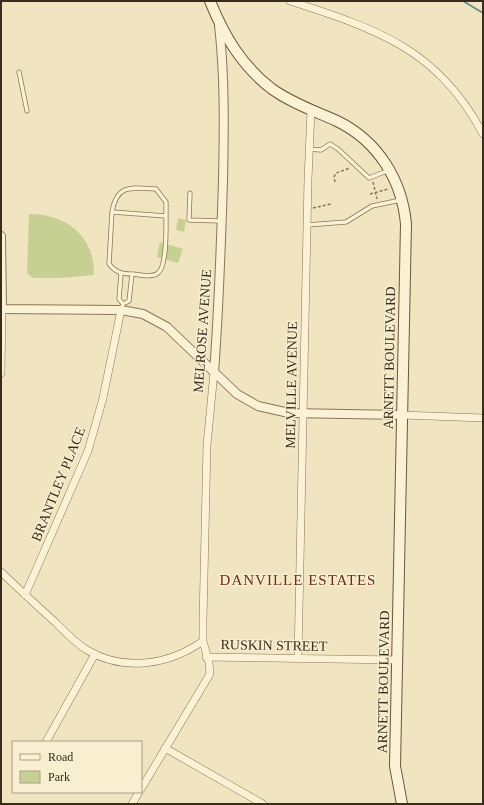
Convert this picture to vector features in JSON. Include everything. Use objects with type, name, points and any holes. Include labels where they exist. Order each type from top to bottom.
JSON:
[{"type":"main road","name":"ARNETT BOULEVARD","points":[[210,1],[219,23],[238,54],[258,77],[286,98],[311,111],[336,121],[360,135],[380,155],[390,170],[402,200],[406,224],[395,766],[397,786],[402,804]]},
{"type":"street","points":[[290,1],[379,32],[414,52],[440,73],[453,87],[465,103],[483,134]]},
{"type":"street","name":"MELROSE AVENUE","points":[[206,657],[203,641],[207,445],[218,324],[222,221],[224,80],[219,23]]},
{"type":"street","name":"MELVILLE AVENUE","points":[[298,658],[307,225],[311,111]]},
{"type":"street","points":[[1,236],[1,372]]},
{"type":"street","points":[[1,309],[122,307],[143,314],[167,328],[237,394],[258,406],[280,412],[483,418]]},
{"type":"street","name":"BRANTLEY PLACE","points":[[25,595],[90,445],[103,398],[122,307]]},
{"type":"street","points":[[1,572],[80,645],[95,654],[118,662],[154,662],[181,654],[203,641]]},
{"type":"street","points":[[47,741],[95,654]]},
{"type":"street","name":"RUSKIN STREET","points":[[142,786],[209,678],[210,668],[206,657],[398,660]]},
{"type":"street","points":[[165,748],[263,804]]},
{"type":"street","points":[[132,804],[138,793]]},
{"type":"lane","points":[[19,72],[27,111]]},
{"type":"lane","points":[[309,149],[321,150],[330,144],[369,178],[390,170]]},
{"type":"lane","points":[[128,188],[156,189],[166,202],[166,216],[164,265],[158,274],[121,274],[113,270],[110,264],[112,212],[114,200],[120,193],[128,188]]},
{"type":"lane","points":[[190,193],[189,220],[222,221]]},
{"type":"lane","points":[[307,225],[346,222],[359,213],[378,205],[402,200]]},
{"type":"lane","points":[[112,212],[166,216]]},
{"type":"lane","points":[[121,274],[119,299],[122,307],[128,300],[132,274]]},
{"type":"path","points":[[335,182],[334,177],[336,173],[356,166]]},
{"type":"path","points":[[371,177],[378,205]]},
{"type":"path","points":[[370,194],[398,187]]},
{"type":"path","points":[[308,208],[331,204]]},
{"type":"green space","points":[[29,214],[55,218],[76,230],[84,239],[89,249],[93,261],[94,275],[61,278],[33,278],[27,273]]},
{"type":"green space","points":[[178,218],[186,220],[184,232],[176,230]]},
{"type":"green space","points":[[160,242],[183,249],[178,263],[157,257]]},
{"type":"waterway","points":[[463,1],[483,13]]},
{"type":"district","name":"DANVILLE ESTATES","points":[[298,580]]}]
